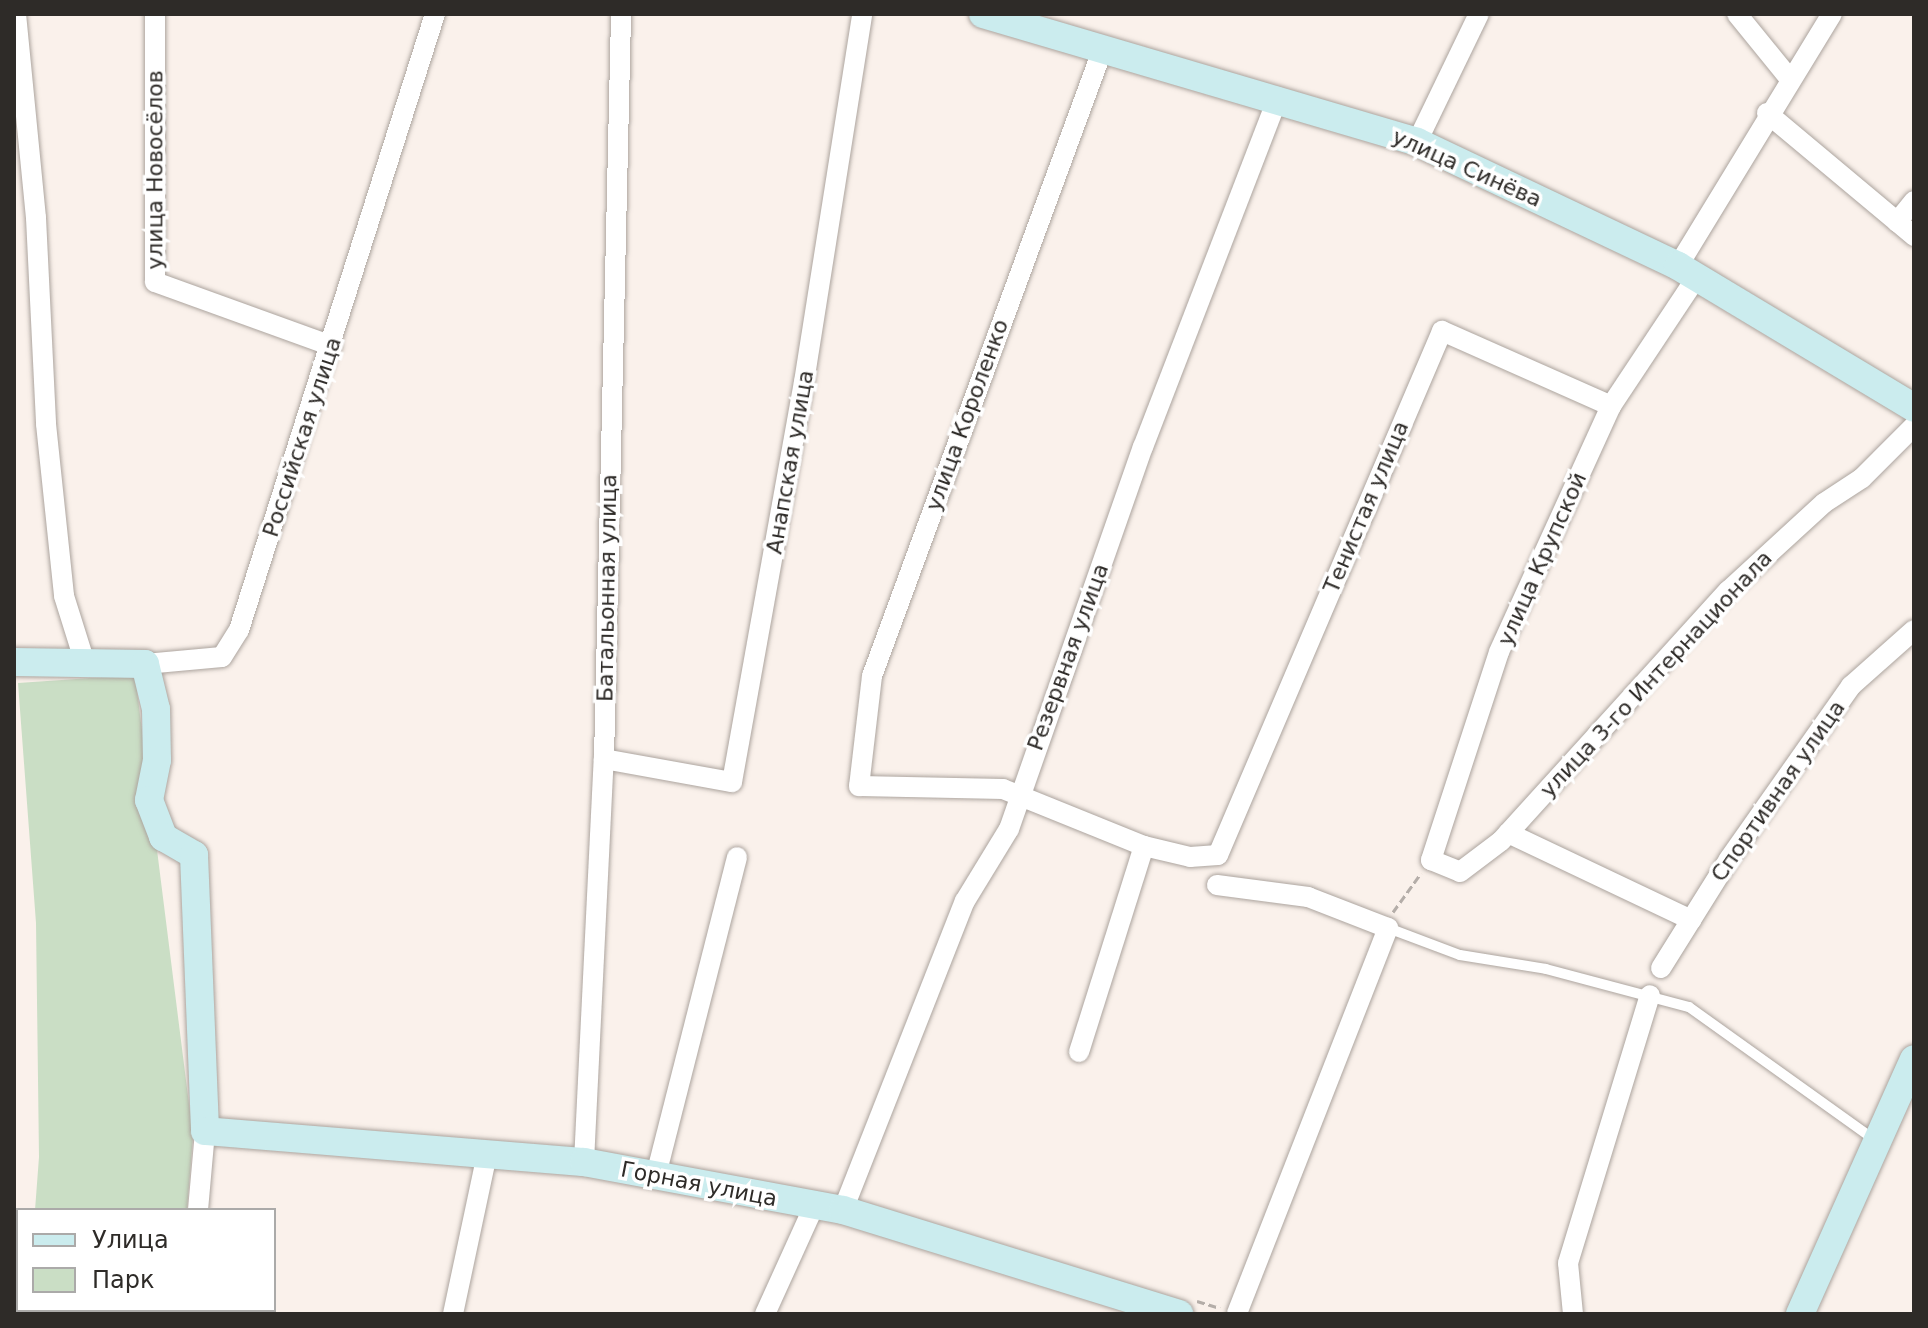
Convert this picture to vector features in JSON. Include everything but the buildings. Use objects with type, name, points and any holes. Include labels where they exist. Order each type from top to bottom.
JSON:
[{"type":"main road","name":"улица Синёва","points":[[983,14],[1102,51],[1278,97],[1417,142],[1687,272],[1914,408]]},
{"type":"main road","name":"Российская улица","points":[[14,662],[145,664]]},
{"type":"main road","points":[[145,664],[157,721],[157,760],[149,800],[163,837],[194,855],[205,1131]]},
{"type":"main road","points":[[1800,1314],[1880,1144],[1914,1059]]},
{"type":"main road","name":"Горная улица","points":[[205,1131],[584,1162],[843,1210],[1179,1314]]},
{"type":"street","points":[[16,14],[62,580],[85,663]]},
{"type":"street","name":"улица Новосёлов","points":[[155,14],[155,282],[332,346]]},
{"type":"street","name":"Российская улица","points":[[145,664],[222,657],[239,630],[332,346],[435,14]]},
{"type":"street","name":"Батальонная улица","points":[[584,1162],[604,759],[621,14]]},
{"type":"street","name":"Анапская улица","points":[[604,759],[732,782],[804,382],[862,14]]},
{"type":"street","points":[[1417,142],[1479,14]]},
{"type":"street","points":[[1737,14],[1789,78]]},
{"type":"street","name":"улица Крупской","points":[[1431,860],[1499,652],[1611,406],[1687,272],[1767,113],[1832,14]]},
{"type":"street","name":"улица Короленко","points":[[1019,796],[1003,789],[859,786],[872,676],[1102,51]]},
{"type":"street","name":"Резервная улица","points":[[843,1210],[965,901],[1009,829],[1143,447],[1278,97]]},
{"type":"street","points":[[1767,113],[1914,236]]},
{"type":"street","points":[[1897,222],[1914,201]]},
{"type":"street","name":"Тенистая улица","points":[[1144,846],[1190,857],[1218,855],[1442,331],[1611,406]]},
{"type":"street","name":"улица 3-го Интернационала","points":[[1431,860],[1460,872],[1508,833],[1728,591],[1824,503],[1862,478],[1914,426]]},
{"type":"street","name":"Спортивная улица","points":[[1661,968],[1851,686],[1914,630]]},
{"type":"street","points":[[1019,796],[1144,846],[1079,1052]]},
{"type":"street","points":[[1508,833],[1691,920]]},
{"type":"street","points":[[656,1175],[737,857]]},
{"type":"street","points":[[1217,885],[1308,897],[1386,926],[1237,1314]]},
{"type":"street","points":[[1573,1314],[1568,1263],[1650,995]]},
{"type":"street","points":[[198,1208],[205,1131]]},
{"type":"street","points":[[453,1314],[487,1154]]},
{"type":"street","points":[[765,1314],[814,1206]]},
{"type":"lane","points":[[1386,926],[1460,955],[1546,969],[1650,995],[1709,1017],[1880,1144]]},
{"type":"path","points":[[1386,926],[1431,860]]},
{"type":"green space","points":[[135,675],[193,1136],[187,1208],[35,1208],[39,1157],[36,923],[18,683]]},
{"type":"green space","points":[[16,1300],[16,1312],[178,1312],[178,1314],[14,1314]]}]
